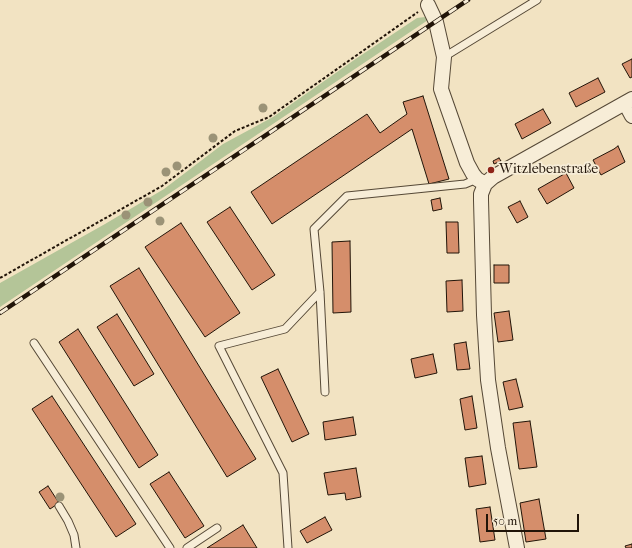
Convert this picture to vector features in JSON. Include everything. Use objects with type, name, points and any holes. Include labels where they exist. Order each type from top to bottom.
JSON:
[{"type":"street","points":[[428,5],[436,22],[444,57],[441,89],[467,163],[473,174],[482,184],[481,213],[488,380],[505,500],[514,541]]},
{"type":"street","points":[[482,184],[629,101],[632,116]]},
{"type":"lane","points":[[444,57],[537,0]]},
{"type":"lane","points":[[325,392],[320,292],[314,229],[347,196],[466,184],[482,184]]},
{"type":"lane","points":[[288,548],[283,473],[219,346],[285,329],[320,292]]},
{"type":"lane","points":[[34,343],[170,548]]},
{"type":"lane","points":[[59,506],[74,535],[76,548]]},
{"type":"lane","points":[[187,548],[217,528]]},
{"type":"path","points":[[0,278],[162,186],[235,131],[269,117],[428,5]]},
{"type":"green space","points":[[425,17],[428,20],[0,307],[0,283],[164,189],[223,144],[273,117],[417,18]]},
{"type":"building","points":[[632,59],[632,77],[630,78],[622,64]]},
{"type":"building","points":[[598,78],[605,92],[576,107],[569,93]]},
{"type":"building","points":[[423,96],[449,179],[429,184],[412,129],[272,224],[251,192],[367,114],[380,133],[407,114],[403,102]]},
{"type":"building","points":[[543,109],[551,123],[522,139],[515,124]]},
{"type":"building","points":[[618,146],[625,162],[601,175],[593,160]]},
{"type":"building","points":[[499,158],[501,161],[494,164],[493,161]]},
{"type":"building","points":[[566,173],[574,188],[547,204],[538,189]]},
{"type":"building","points":[[440,198],[442,209],[433,211],[431,200]]},
{"type":"building","points":[[520,201],[528,217],[517,223],[508,207]]},
{"type":"building","points":[[230,207],[275,275],[252,290],[207,222]]},
{"type":"building","points":[[446,222],[458,222],[459,253],[447,253]]},
{"type":"building","points":[[181,223],[240,313],[205,337],[145,247]]},
{"type":"building","points":[[350,241],[351,312],[333,313],[332,242]]},
{"type":"building","points":[[494,265],[509,265],[509,283],[494,283]]},
{"type":"building","points":[[139,268],[256,459],[227,477],[110,286]]},
{"type":"building","points":[[462,280],[463,311],[447,312],[446,281]]},
{"type":"building","points":[[509,311],[513,340],[498,342],[494,313]]},
{"type":"building","points":[[117,314],[154,374],[134,386],[97,327]]},
{"type":"building","points":[[78,329],[158,455],[139,468],[59,342]]},
{"type":"building","points":[[466,342],[470,369],[457,370],[454,344]]},
{"type":"building","points":[[433,354],[437,373],[415,378],[411,359]]},
{"type":"building","points":[[278,369],[309,434],[292,442],[261,377]]},
{"type":"building","points":[[516,379],[523,407],[509,410],[503,382]]},
{"type":"building","points":[[52,396],[136,524],[116,537],[32,409]]},
{"type":"building","points":[[472,396],[477,428],[465,430],[460,399]]},
{"type":"building","points":[[353,417],[356,435],[325,440],[323,422]]},
{"type":"building","points":[[530,421],[537,467],[519,469],[513,423]]},
{"type":"building","points":[[482,456],[486,484],[469,487],[465,458]]},
{"type":"building","points":[[356,468],[361,497],[346,500],[345,493],[328,495],[324,473]]},
{"type":"building","points":[[169,472],[204,526],[185,538],[150,484]]},
{"type":"building","points":[[48,486],[59,503],[50,509],[39,492]]},
{"type":"building","points":[[539,499],[546,539],[526,542],[520,503]]},
{"type":"building","points":[[490,507],[495,540],[480,542],[476,509]]},
{"type":"building","points":[[325,517],[332,530],[307,543],[300,531]]},
{"type":"building","points":[[243,525],[257,548],[207,548]]},
{"type":"building","points":[[632,544],[632,548],[626,548],[625,546]]},
{"type":"railway","points":[[0,313],[468,0]]},
{"type":"place","name":"Witzlebenstraße","points":[[491,170]]}]
